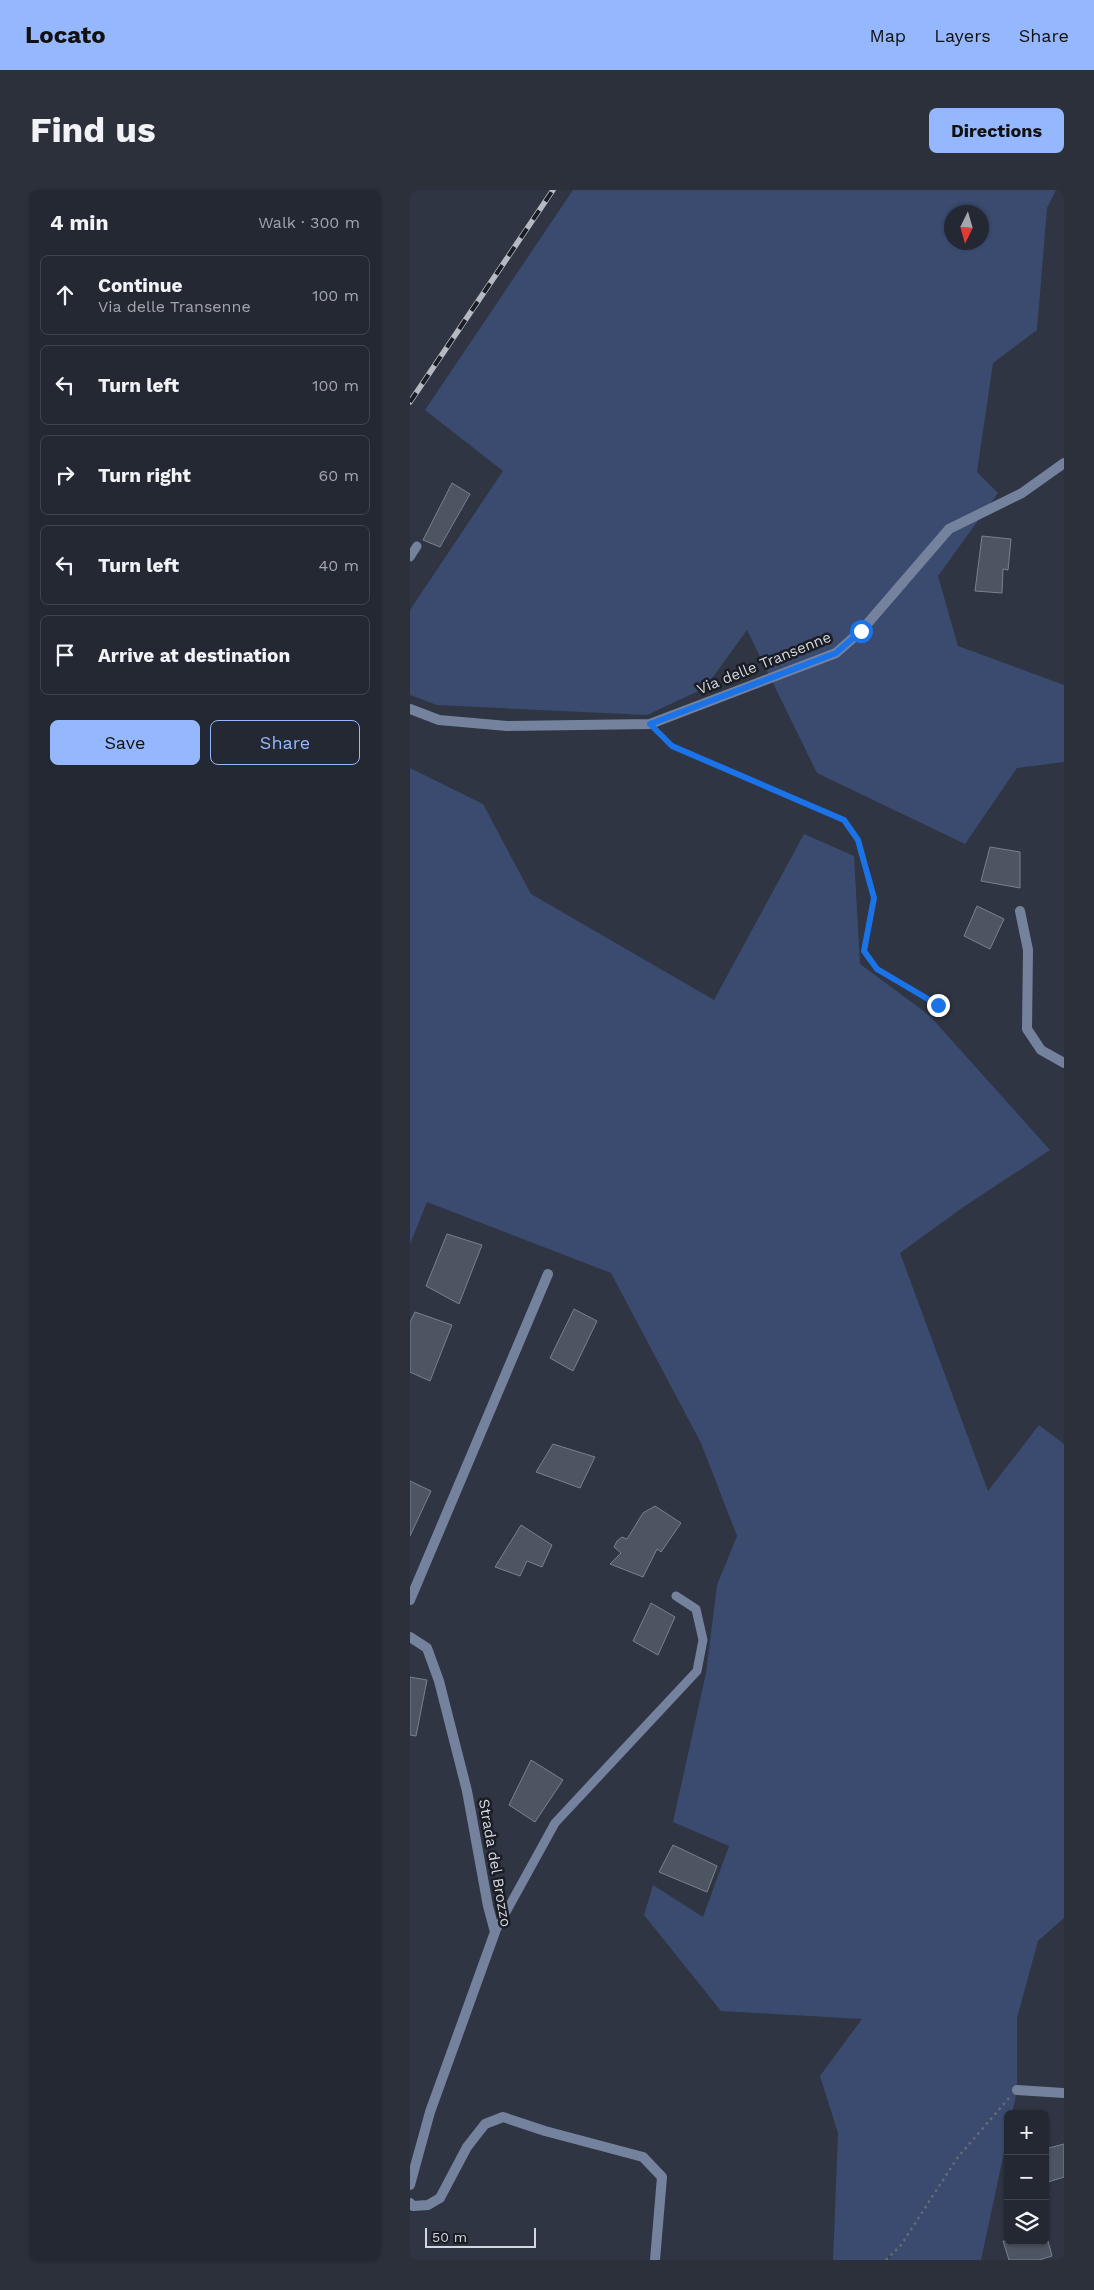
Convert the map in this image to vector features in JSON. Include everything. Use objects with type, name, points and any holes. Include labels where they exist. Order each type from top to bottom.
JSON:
[{"type":"street","name":"Via delle Transenne","points":[[410,709],[439,720],[507,726],[650,724],[836,653],[861,631],[949,528],[1022,493],[1064,463]]},
{"type":"street","points":[[1020,912],[1028,950],[1027,1029],[1040,1050],[1064,1063]]},
{"type":"street","points":[[410,1600],[548,1274]]},
{"type":"street","name":"Strada del Brozzo","points":[[410,1638],[427,1648],[439,1681],[467,1791],[488,1906],[495,1932],[430,2112],[410,2185]]},
{"type":"street","points":[[1017,2090],[1064,2093]]},
{"type":"street","points":[[410,2203],[413,2206],[428,2205],[440,2198],[467,2147],[485,2124],[503,2118],[643,2157],[662,2177],[655,2260]]},
{"type":"lane","points":[[410,556],[417,546]]},
{"type":"lane","points":[[495,1932],[555,1823],[697,1671],[703,1640],[696,1609],[676,1596]]},
{"type":"path","points":[[650,724],[672,746],[844,820],[858,840],[874,898],[864,951],[877,969],[938,1005]]},
{"type":"path","points":[[886,2260],[901,2245],[958,2156],[1017,2090]]},
{"type":"shaded area","points":[[573,190],[1056,190],[1047,208],[1037,330],[993,363],[977,472],[998,493],[938,576],[958,646],[1064,685],[1064,762],[1017,768],[965,844],[817,773],[747,630],[705,688],[647,715],[437,705],[410,695],[410,610],[503,471],[425,410]]},
{"type":"shaded area","points":[[410,768],[483,804],[531,894],[714,1000],[804,834],[854,856],[860,964],[929,1015],[1050,1150],[962,1208],[900,1253],[988,1491],[1039,1425],[1064,1444],[1064,1918],[1038,1941],[1017,2018],[1017,2090],[1013,2110],[1004,2110],[1004,2153],[981,2260],[888,2260],[893,2253],[886,2260],[833,2260],[838,2133],[820,2076],[862,2019],[721,2011],[644,1915],[653,1885],[703,1917],[729,1846],[673,1822],[706,1673],[717,1585],[737,1536],[701,1443],[611,1273],[427,1202],[410,1244]]},
{"type":"building","points":[[452,483],[470,494],[440,547],[423,540]]},
{"type":"building","points":[[982,536],[1011,539],[1008,570],[1003,569],[1002,593],[975,591]]},
{"type":"building","points":[[990,847],[1020,852],[1020,888],[981,881]]},
{"type":"building","points":[[977,906],[1004,919],[990,949],[964,936]]},
{"type":"building","points":[[447,1234],[482,1245],[459,1304],[426,1286]]},
{"type":"building","points":[[574,1309],[597,1321],[573,1371],[550,1358]]},
{"type":"building","points":[[415,1312],[452,1325],[430,1381],[410,1372],[410,1322]]},
{"type":"building","points":[[553,1444],[595,1457],[580,1488],[536,1472]]},
{"type":"building","points":[[410,1481],[431,1491],[410,1536]]},
{"type":"building","points":[[655,1506],[681,1523],[661,1552],[657,1549],[643,1577],[610,1564],[621,1553],[614,1547],[617,1541],[622,1537],[627,1539],[643,1513]]},
{"type":"building","points":[[521,1525],[552,1545],[542,1567],[527,1561],[520,1576],[495,1567]]},
{"type":"building","points":[[651,1603],[675,1617],[658,1655],[633,1641]]},
{"type":"building","points":[[410,1677],[427,1680],[416,1736],[410,1735]]},
{"type":"building","points":[[531,1760],[563,1780],[535,1822],[509,1805]]},
{"type":"building","points":[[673,1845],[717,1866],[707,1892],[659,1872]]},
{"type":"building","points":[[1064,2144],[1064,2177],[1049,2182],[1049,2155],[1049,2148]]},
{"type":"building","points":[[1004,2245],[1049,2245],[1052,2256],[1039,2260],[1009,2260]]},
{"type":"railway","points":[[410,402],[553,190]]},
{"type":"route","points":[[861,631],[836,653],[650,724],[672,746],[844,820],[858,840],[874,898],[864,951],[877,969],[938,1005]]}]
